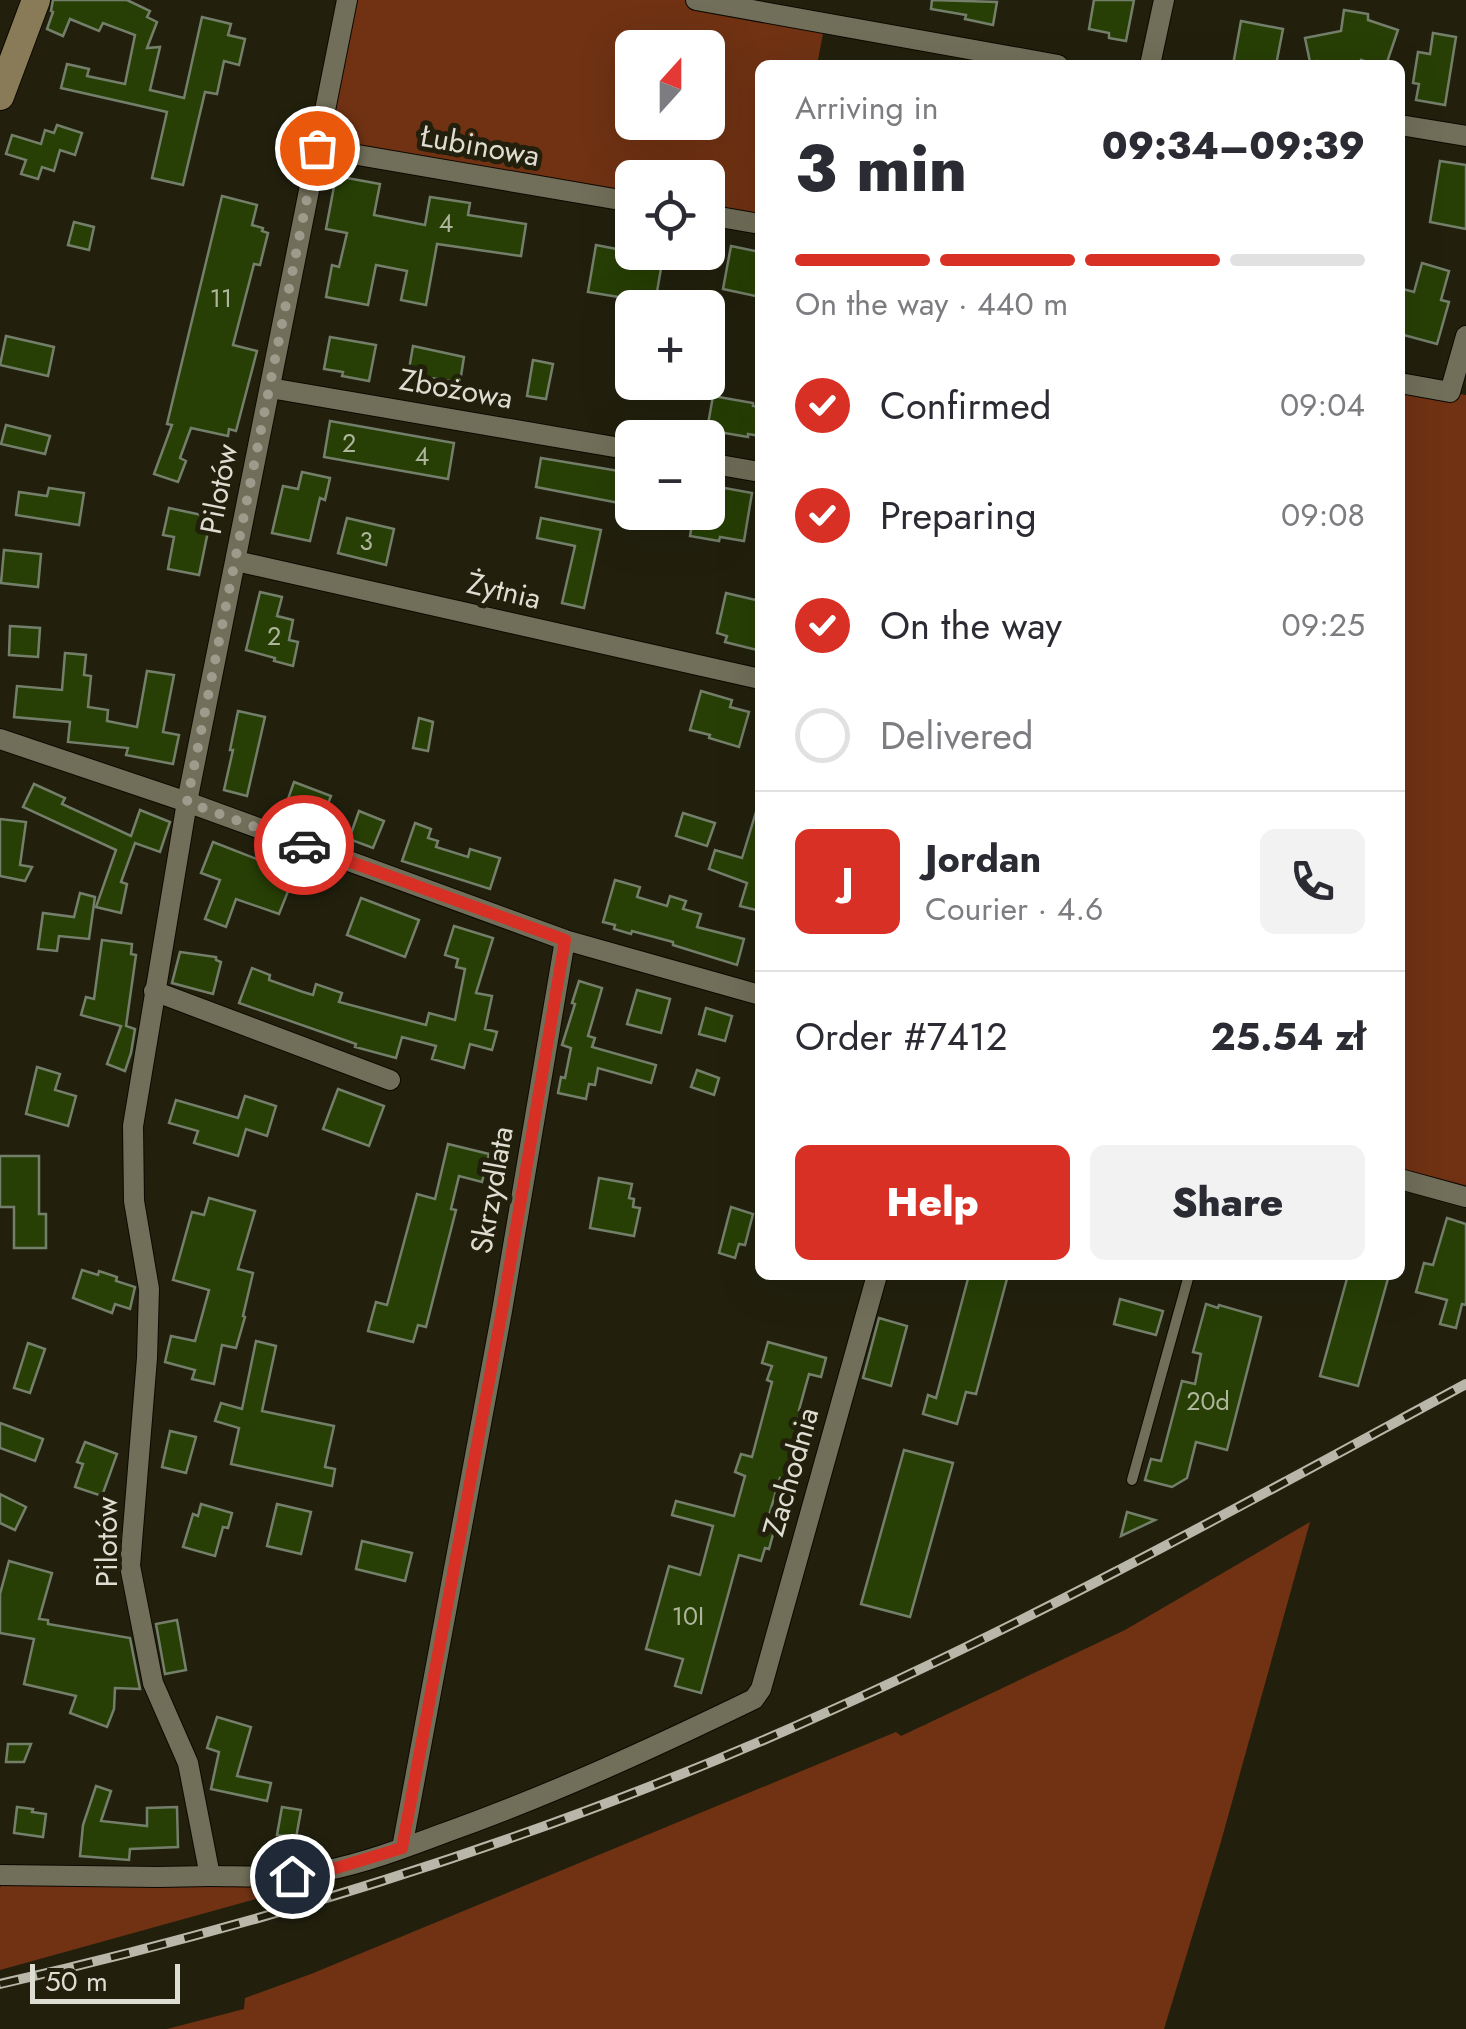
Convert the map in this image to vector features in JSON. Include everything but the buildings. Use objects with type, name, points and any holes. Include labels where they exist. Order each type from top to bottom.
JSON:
[{"type":"street","points":[[0,96],[36,0]]},
{"type":"street","name":"Pilotów","points":[[210,1876],[188,1762],[152,1683],[130,1566],[150,1288],[134,1201],[133,1126],[187,802],[348,0]]},
{"type":"street","points":[[696,0],[1030,60]]},
{"type":"street","points":[[1151,60],[1164,0]]},
{"type":"street","points":[[1405,126],[1466,136]]},
{"type":"street","name":"Łubinowa","points":[[317,148],[615,199]]},
{"type":"street","points":[[725,218],[755,223]]},
{"type":"street","points":[[1405,384],[1450,392],[1466,336]]},
{"type":"street","name":"Zbożowa","points":[[270,388],[615,447]]},
{"type":"street","points":[[725,466],[755,471]]},
{"type":"street","name":"Żytnia","points":[[236,561],[755,678]]},
{"type":"street","points":[[0,739],[187,802],[565,940],[755,994]]},
{"type":"street","name":"Skrzydlata","points":[[402,1848],[502,1311],[565,940]]},
{"type":"street","points":[[154,991],[390,1080]]},
{"type":"street","points":[[1405,1180],[1466,1197]]},
{"type":"street","name":"Zachodnia","points":[[402,1848],[617,1765],[754,1698],[762,1685],[875,1280]]},
{"type":"street","points":[[0,1874],[292,1876],[326,1871],[402,1848]]},
{"type":"lane","points":[[1132,1480],[1188,1280]]},
{"type":"shaded area","points":[[347,0],[696,0],[825,23],[818,60],[755,60],[755,223],[725,218],[725,160],[615,160],[615,199],[317,148]]},
{"type":"shaded area","points":[[1405,384],[1466,395],[1466,1197],[1405,1180]]},
{"type":"shaded area","points":[[1310,1522],[1164,2029],[167,2029],[244,2009],[245,1998],[896,1732],[901,1736],[1125,1630]]},
{"type":"shaded area","points":[[400,1859],[0,1970],[0,1888],[4,1875],[158,1877]]},
{"type":"railway","points":[[0,1984],[213,1931],[424,1868],[733,1753],[915,1672],[1074,1593],[1466,1384]]},
{"type":"way so far","points":[[304,845],[187,802],[317,148]]},
{"type":"route","points":[[292,1876],[326,1871],[402,1848],[502,1311],[565,940],[304,845]]}]
